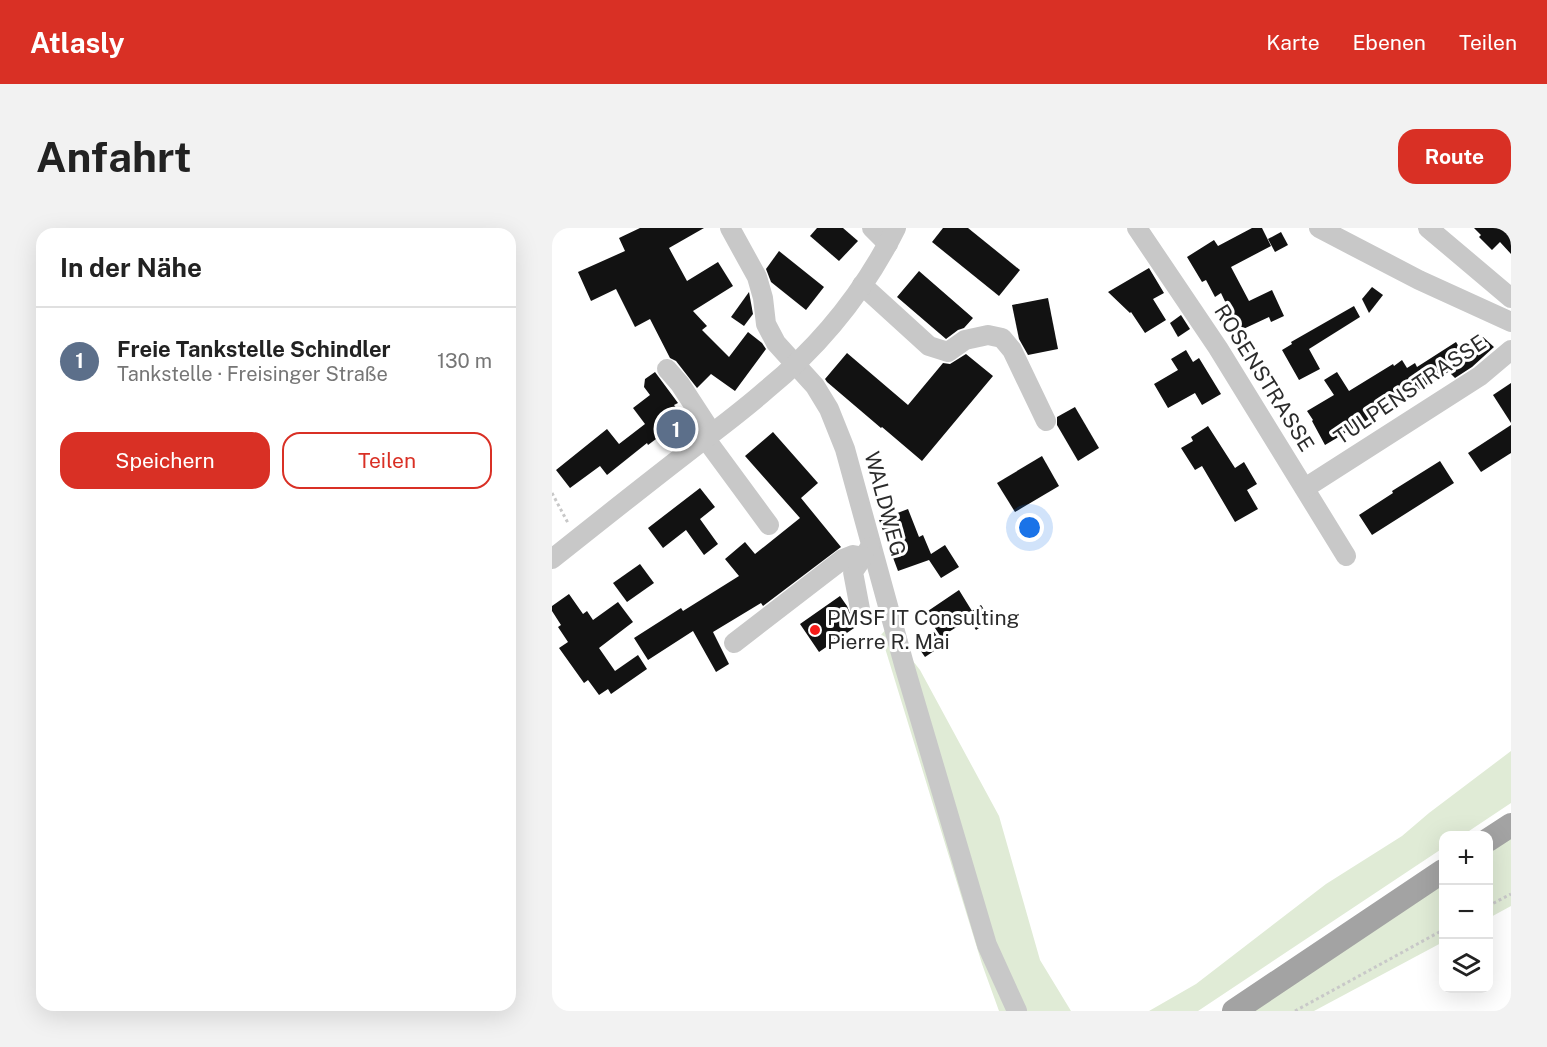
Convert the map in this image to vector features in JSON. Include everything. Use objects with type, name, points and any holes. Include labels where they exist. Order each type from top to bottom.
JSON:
[{"type":"main road","points":[[1493,837],[1511,825]]},
{"type":"main road","points":[[1234,1011],[1439,874]]},
{"type":"street","name":"WALDWEG","points":[[730,228],[757,277],[763,298],[766,324],[776,343],[814,386],[829,409],[845,448],[867,551],[906,668],[987,945],[1017,1011]]},
{"type":"street","points":[[552,559],[768,389],[817,342],[873,270],[892,236],[872,228]]},
{"type":"street","name":"ROSENSTRASSE","points":[[1137,228],[1218,348],[1346,556]]},
{"type":"street","points":[[1319,228],[1419,280],[1511,322]]},
{"type":"street","points":[[1428,228],[1511,298]]},
{"type":"street","points":[[862,285],[931,348],[948,352],[962,341],[988,335],[1005,340],[1046,421]]},
{"type":"street","name":"TULPENSTRASSE","points":[[1305,488],[1480,376],[1511,350]]},
{"type":"street","points":[[667,369],[680,384],[709,436],[769,525]]},
{"type":"street","points":[[860,609],[854,572],[867,551]]},
{"type":"street","points":[[734,643],[843,559],[867,551]]},
{"type":"path","points":[[552,493],[568,523]]},
{"type":"path","points":[[1493,903],[1511,894]]},
{"type":"path","points":[[1295,1011],[1439,932]]},
{"type":"green space","points":[[887,628],[920,670],[999,816],[1040,960],[1071,1011],[999,1011],[982,964],[881,635]]},
{"type":"green space","points":[[1511,751],[1511,803],[1469,831],[1439,831],[1439,851],[1198,1011],[1149,1011],[1196,984],[1326,884],[1402,836]]},
{"type":"green space","points":[[1511,838],[1511,906],[1493,916],[1493,885],[1493,850]]},
{"type":"green space","points":[[1439,886],[1439,944],[1314,1011],[1249,1011]]},
{"type":"building","points":[[640,228],[704,228],[669,248],[687,281],[718,262],[733,286],[693,311],[707,326],[702,330],[729,357],[748,332],[766,349],[735,391],[711,374],[697,388],[676,361],[670,358],[650,319],[635,327],[616,289],[591,301],[578,272],[625,251],[619,238]]},
{"type":"building","points":[[817,228],[843,228],[858,241],[839,261],[810,236]]},
{"type":"building","points":[[943,228],[968,228],[1020,270],[999,296],[932,242]]},
{"type":"building","points":[[1252,228],[1262,228],[1271,246],[1231,267],[1249,301],[1272,290],[1284,316],[1271,322],[1269,317],[1239,331],[1221,293],[1215,297],[1206,280],[1202,282],[1187,257],[1214,240],[1218,246]]},
{"type":"building","points":[[1474,228],[1511,228],[1511,254],[1500,242],[1492,250],[1479,237],[1481,235]]},
{"type":"building","points":[[1281,232],[1288,245],[1275,252],[1268,239]]},
{"type":"building","points":[[779,251],[824,287],[806,310],[771,282],[766,269]]},
{"type":"building","points":[[1149,268],[1164,293],[1153,299],[1166,320],[1145,333],[1131,312],[1108,292]]},
{"type":"building","points":[[919,271],[973,318],[964,328],[946,339],[897,297]]},
{"type":"building","points":[[1372,287],[1383,295],[1369,313],[1362,299]]},
{"type":"building","points":[[749,292],[753,314],[744,326],[731,317]]},
{"type":"building","points":[[1048,298],[1058,349],[1028,355],[1019,339],[1012,305]]},
{"type":"building","points":[[1354,306],[1360,317],[1309,349],[1320,369],[1299,380],[1282,350],[1292,344],[1291,342]]},
{"type":"building","points":[[1181,315],[1190,329],[1178,337],[1170,323]]},
{"type":"building","points":[[1483,337],[1494,347],[1472,367],[1455,378],[1451,374],[1455,368],[1325,445],[1307,411],[1334,395],[1324,380],[1337,372],[1349,391],[1402,360],[1407,368],[1415,363],[1417,367],[1456,342],[1465,357]]},
{"type":"building","points":[[1186,350],[1193,362],[1199,358],[1221,394],[1202,405],[1195,393],[1168,408],[1154,384],[1178,370],[1171,359]]},
{"type":"building","points":[[847,353],[908,405],[943,363],[950,364],[966,354],[993,376],[922,461],[827,382],[825,379]]},
{"type":"building","points":[[655,372],[678,403],[674,405],[684,418],[648,445],[647,443],[607,475],[600,466],[570,488],[556,470],[607,429],[619,444],[645,424],[633,408],[650,395],[644,387],[645,379]]},
{"type":"building","points":[[1511,383],[1511,423],[1493,395]]},
{"type":"building","points":[[1075,407],[1099,448],[1078,461],[1057,425],[1057,417]]},
{"type":"building","points":[[1511,425],[1511,453],[1481,472],[1468,453]]},
{"type":"building","points":[[1208,426],[1235,468],[1244,462],[1257,484],[1247,490],[1258,509],[1235,522],[1202,466],[1195,470],[1181,448],[1193,441],[1191,437]]},
{"type":"building","points":[[773,432],[818,483],[801,498],[841,547],[763,606],[761,603],[713,632],[729,664],[716,672],[693,631],[648,660],[634,638],[681,608],[683,611],[739,576],[725,559],[745,542],[755,554],[800,518],[745,456]]},
{"type":"building","points":[[1042,456],[1059,486],[1015,512],[997,483]]},
{"type":"building","points":[[1440,461],[1454,483],[1372,535],[1359,515]]},
{"type":"building","points":[[700,488],[715,507],[700,519],[718,544],[704,555],[686,530],[663,548],[648,528]]},
{"type":"building","points":[[908,509],[919,537],[923,535],[931,554],[945,545],[959,567],[941,578],[929,560],[898,571],[879,520]]},
{"type":"building","points":[[640,564],[654,583],[627,602],[613,583]]},
{"type":"building","points":[[959,590],[972,611],[981,605],[991,620],[976,630],[969,619],[941,637],[925,613]]},
{"type":"building","points":[[569,594],[583,614],[587,611],[593,620],[618,602],[633,622],[599,648],[615,671],[638,655],[647,669],[611,694],[608,689],[599,695],[588,680],[584,683],[559,648],[568,642],[558,627],[561,625],[552,611],[552,606]]},
{"type":"building","points":[[840,596],[851,616],[860,624],[819,652],[800,624]]},
{"type":"building","points":[[934,632],[943,645],[925,657],[916,644]]},
{"type":"place","name":"Freie Tankstelle Schindler","points":[[676,429]]},
{"type":"place","name":"PMSF IT Consulting Pierre R. Mai","points":[[815,630]]}]
